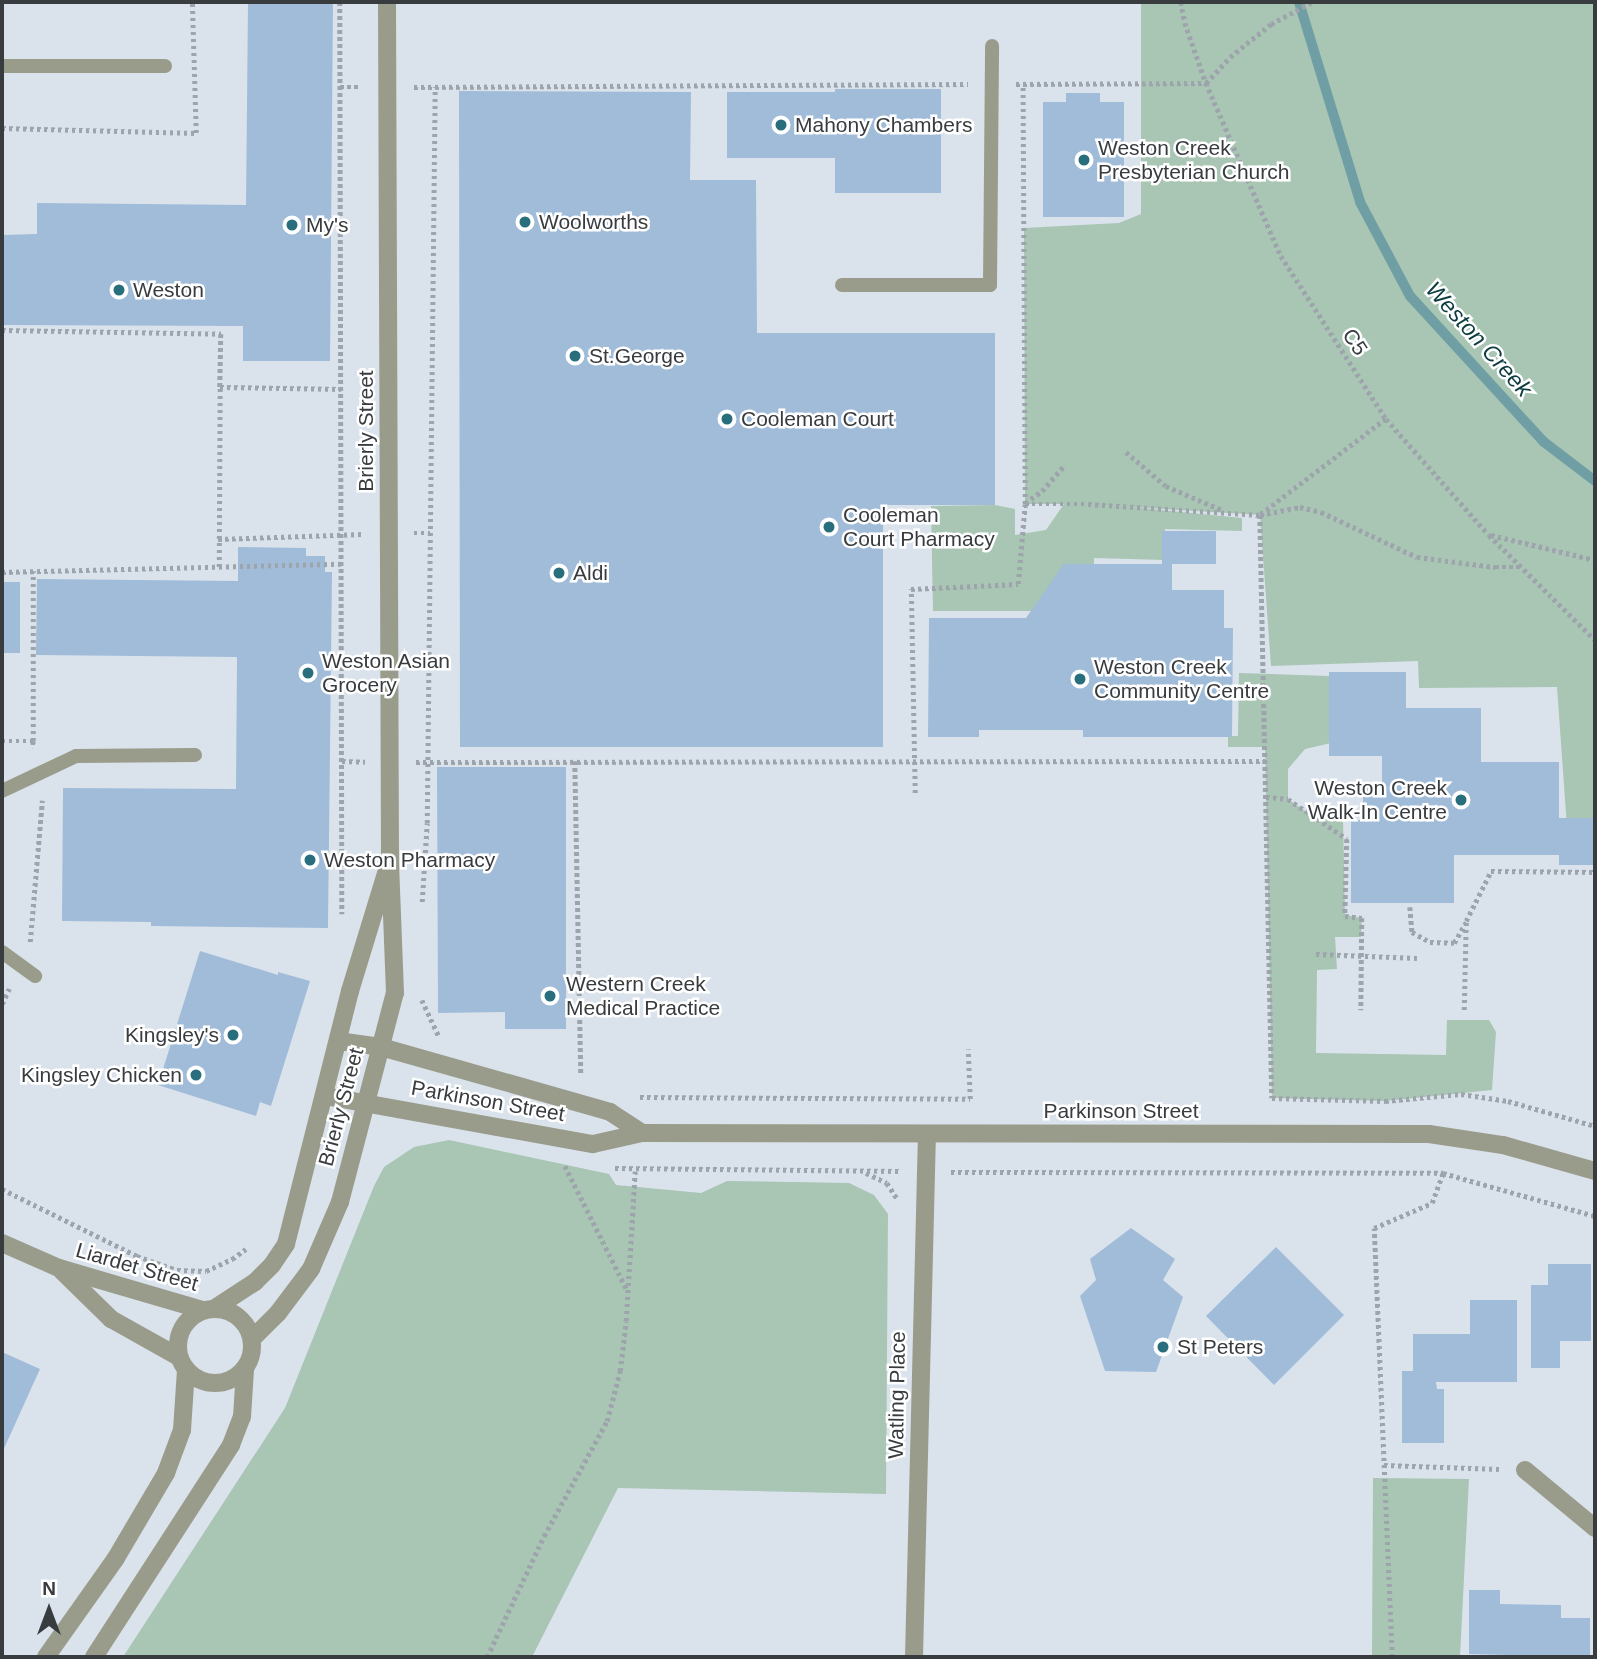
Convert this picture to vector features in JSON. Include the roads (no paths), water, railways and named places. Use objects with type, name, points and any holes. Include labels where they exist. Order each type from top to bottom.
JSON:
[{"type":"street","name":"Brierly Street","points":[[252,1339],[278,1313],[316,1259],[340,1202],[395,993],[390,860],[387,2]]},
{"type":"street","name":"Brierly Street","points":[[209,1309],[255,1282],[272,1265],[286,1244],[338,1041],[390,860]]},
{"type":"street","name":"Parkinson Street","points":[[338,1041],[381,1047],[610,1112],[642,1133]]},
{"type":"street","name":"Parkinson Street","points":[[325,1096],[593,1144],[642,1133],[1430,1134],[1503,1145],[1595,1171]]},
{"type":"street","name":"Watling Place","points":[[914,1657],[927,1133]]},
{"type":"street","name":"Liardet Street","points":[[2,1243],[59,1268],[209,1309]]},
{"type":"street","name":"Liardet Street","points":[[59,1268],[111,1319],[183,1363]]},
{"type":"street","points":[[46,1657],[116,1558],[166,1473],[182,1430],[183,1363],[179,1335],[184,1324],[209,1309],[235,1314],[243,1321],[252,1339],[253,1350],[245,1369],[242,1417],[231,1445],[94,1657]]},
{"type":"street","points":[[183,1363],[194,1377],[215,1383],[227,1381],[245,1369]]},
{"type":"street","points":[[1525,1470],[1595,1528]]},
{"type":"lane","points":[[842,285],[990,285],[992,46]]},
{"type":"lane","points":[[2,66],[165,66]]},
{"type":"lane","points":[[2,791],[39,771],[76,756],[195,755]]},
{"type":"lane","points":[[2,952],[36,976]]},
{"type":"waterway","name":"Weston Creek","points":[[1299,2],[1360,202],[1410,296],[1544,442],[1595,481]]},
{"type":"place","name":"Mahony Chambers","points":[[781,125]]},
{"type":"place","name":"Weston Creek Presbyterian Church","points":[[1084,160]]},
{"type":"place","name":"Woolworths","points":[[525,222]]},
{"type":"place","name":"My's","points":[[292,225]]},
{"type":"place","name":"Weston","points":[[119,290]]},
{"type":"place","name":"St.George","points":[[575,356]]},
{"type":"place","name":"Cooleman Court","points":[[727,419]]},
{"type":"place","name":"Cooleman Court Pharmacy","points":[[829,527]]},
{"type":"place","name":"Aldi","points":[[559,573]]},
{"type":"place","name":"Weston Asian Grocery","points":[[308,673]]},
{"type":"place","name":"Weston Creek Community Centre","points":[[1080,679]]},
{"type":"place","name":"Weston Creek Walk-In Centre","points":[[1461,800]]},
{"type":"place","name":"Weston Pharmacy","points":[[310,860]]},
{"type":"place","name":"Western Creek Medical Practice","points":[[550,996]]},
{"type":"place","name":"Kingsley's","points":[[233,1035]]},
{"type":"place","name":"Kingsley Chicken","points":[[196,1075]]},
{"type":"place","name":"St Peters","points":[[1163,1347]]}]
